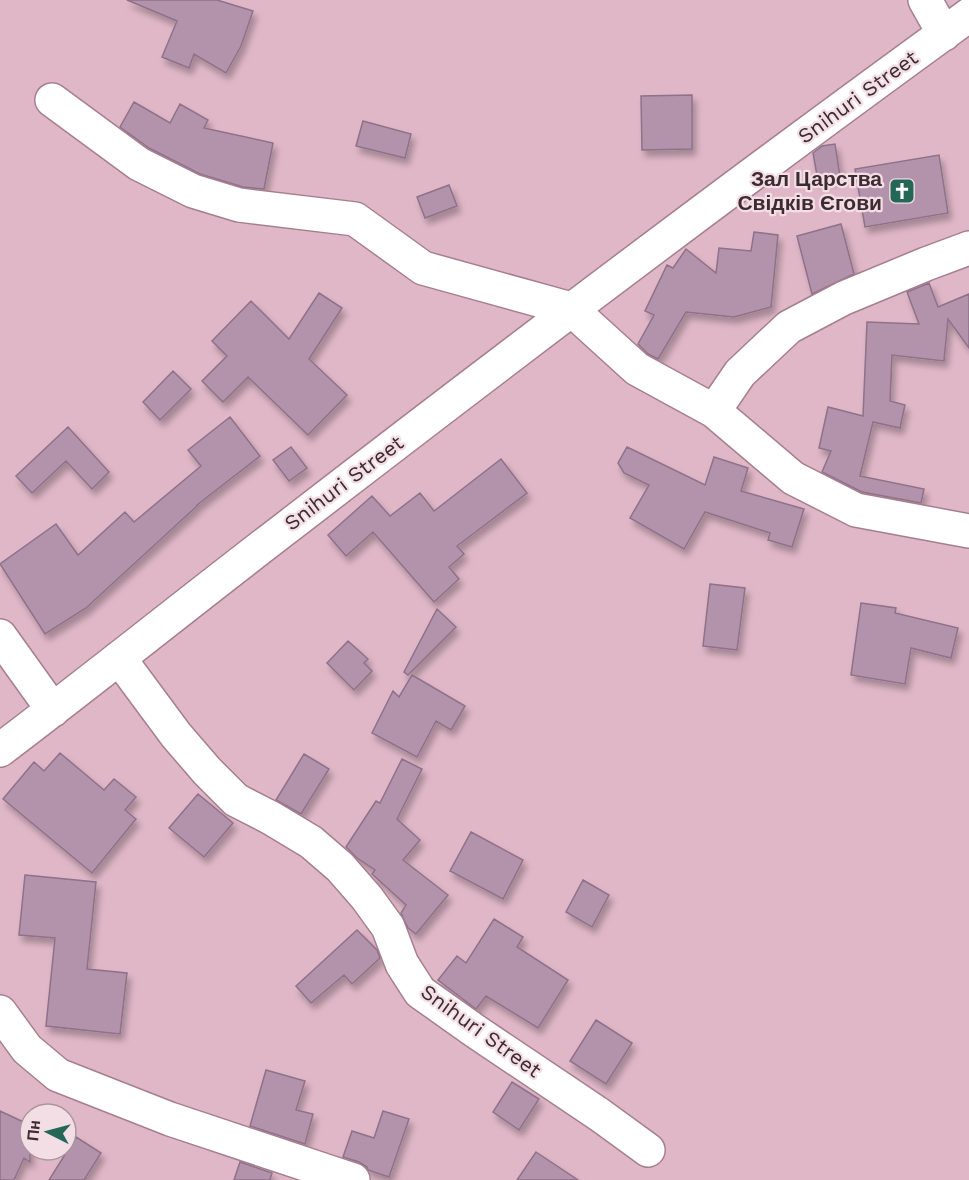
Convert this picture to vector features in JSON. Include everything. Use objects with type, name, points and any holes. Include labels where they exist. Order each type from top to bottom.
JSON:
[{"type":"street","name":"Snihuri Street","points":[[0,750],[571,309],[956,25],[925,0]]},
{"type":"street","points":[[52,100],[139,164],[193,191],[239,205],[355,219],[423,268],[571,309],[637,369],[714,411],[793,478],[856,510],[969,531]]},
{"type":"street","points":[[714,411],[740,374],[789,327],[843,298],[969,248]]},
{"type":"street","points":[[0,636],[53,710]]},
{"type":"street","name":"Snihuri Street","points":[[119,658],[176,735],[236,800],[311,842],[347,874],[388,927],[402,964],[420,992],[648,1150]]},
{"type":"street","points":[[0,1012],[27,1049],[58,1075],[170,1119],[353,1180]]},
{"type":"building","points":[[127,0],[217,0],[253,11],[241,46],[226,73],[194,54],[189,68],[162,57],[177,21]]},
{"type":"building","points":[[692,95],[692,149],[642,150],[641,96]]},
{"type":"building","points":[[134,102],[170,123],[180,104],[208,120],[204,128],[273,143],[264,189],[243,187],[200,174],[149,148],[120,127]]},
{"type":"building","points":[[363,121],[411,134],[405,158],[356,146]]},
{"type":"building","points":[[835,144],[840,177],[818,181],[813,153],[822,146]]},
{"type":"building","name":"Зал Царства Свідків Єгови","points":[[939,155],[948,213],[865,227],[855,169]]},
{"type":"building","points":[[449,185],[457,206],[425,218],[417,197]]},
{"type":"building","points":[[841,224],[854,274],[812,294],[797,236]]},
{"type":"building","points":[[754,232],[778,235],[771,307],[734,317],[686,312],[658,359],[648,354],[638,344],[654,315],[645,311],[667,265],[673,268],[686,249],[716,273],[719,248],[751,251]]},
{"type":"building","points":[[929,283],[938,307],[969,294],[969,348],[948,319],[944,361],[892,355],[890,401],[905,405],[900,428],[873,422],[860,476],[924,489],[921,503],[862,492],[822,472],[831,451],[819,448],[828,407],[863,416],[867,322],[919,324],[907,292]]},
{"type":"building","points":[[319,293],[342,308],[309,359],[347,395],[308,435],[248,377],[223,402],[202,381],[227,356],[212,341],[251,301],[289,339]]},
{"type":"building","points":[[173,371],[191,389],[160,420],[143,402]]},
{"type":"building","points":[[230,417],[260,456],[197,505],[86,608],[45,634],[0,564],[56,524],[78,555],[125,512],[134,522],[201,466],[188,450]]},
{"type":"building","points":[[68,427],[109,472],[92,489],[66,461],[32,493],[16,476]]},
{"type":"building","points":[[291,447],[307,468],[289,481],[273,460]]},
{"type":"building","points":[[627,447],[705,485],[714,457],[748,468],[741,491],[804,509],[792,547],[768,540],[770,533],[705,512],[684,549],[630,518],[649,485],[624,473],[618,463]]},
{"type":"building","points":[[501,459],[527,493],[457,546],[464,554],[449,567],[459,579],[434,602],[373,532],[346,556],[328,535],[372,496],[390,516],[420,493],[434,511]]},
{"type":"building","points":[[710,584],[745,588],[737,650],[703,646]]},
{"type":"building","points":[[861,603],[896,608],[895,613],[958,628],[951,658],[911,648],[905,684],[851,675]]},
{"type":"building","points":[[437,609],[456,627],[408,675],[404,672]]},
{"type":"building","points":[[348,641],[368,659],[364,663],[372,671],[354,690],[327,663]]},
{"type":"building","points":[[412,675],[465,706],[451,730],[436,721],[417,757],[372,733],[393,691],[399,697]]},
{"type":"building","points":[[60,753],[104,790],[114,779],[136,797],[125,810],[136,819],[92,873],[3,799],[34,762],[44,771]]},
{"type":"building","points":[[304,754],[329,769],[301,814],[276,800]]},
{"type":"building","points":[[402,759],[422,769],[397,819],[420,840],[403,860],[448,895],[416,934],[408,928],[401,913],[406,905],[372,874],[375,870],[346,847],[376,801],[380,803]]},
{"type":"building","points":[[198,794],[233,823],[204,857],[169,828]]},
{"type":"building","points":[[471,832],[523,860],[503,899],[450,871]]},
{"type":"building","points":[[25,875],[96,882],[87,969],[127,973],[120,1034],[46,1026],[55,938],[19,935]]},
{"type":"building","points":[[583,880],[609,895],[592,927],[566,912]]},
{"type":"building","points":[[494,919],[523,937],[517,947],[568,980],[538,1028],[486,996],[476,1009],[438,980],[457,956],[466,963]]},
{"type":"building","points":[[357,930],[377,950],[380,958],[352,984],[344,975],[311,1003],[296,986]]},
{"type":"building","points":[[596,1020],[632,1043],[606,1084],[570,1061]]},
{"type":"building","points":[[266,1070],[305,1081],[296,1110],[313,1114],[305,1144],[250,1126]]},
{"type":"building","points":[[512,1082],[539,1099],[519,1130],[493,1112]]},
{"type":"building","points":[[0,1111],[18,1119],[18,1162],[22,1162],[14,1180],[0,1180]]},
{"type":"building","points":[[383,1111],[409,1119],[389,1177],[368,1170],[359,1162],[343,1157],[352,1131],[374,1138]]},
{"type":"building","points":[[78,1138],[101,1153],[84,1180],[49,1180],[60,1162],[78,1162]]},
{"type":"building","points":[[536,1152],[578,1180],[517,1180]]},
{"type":"building","points":[[240,1162],[272,1173],[270,1180],[234,1180]]},
{"type":"place","name":"Зал Царства Свідків Єгови","points":[[902,191]]}]
